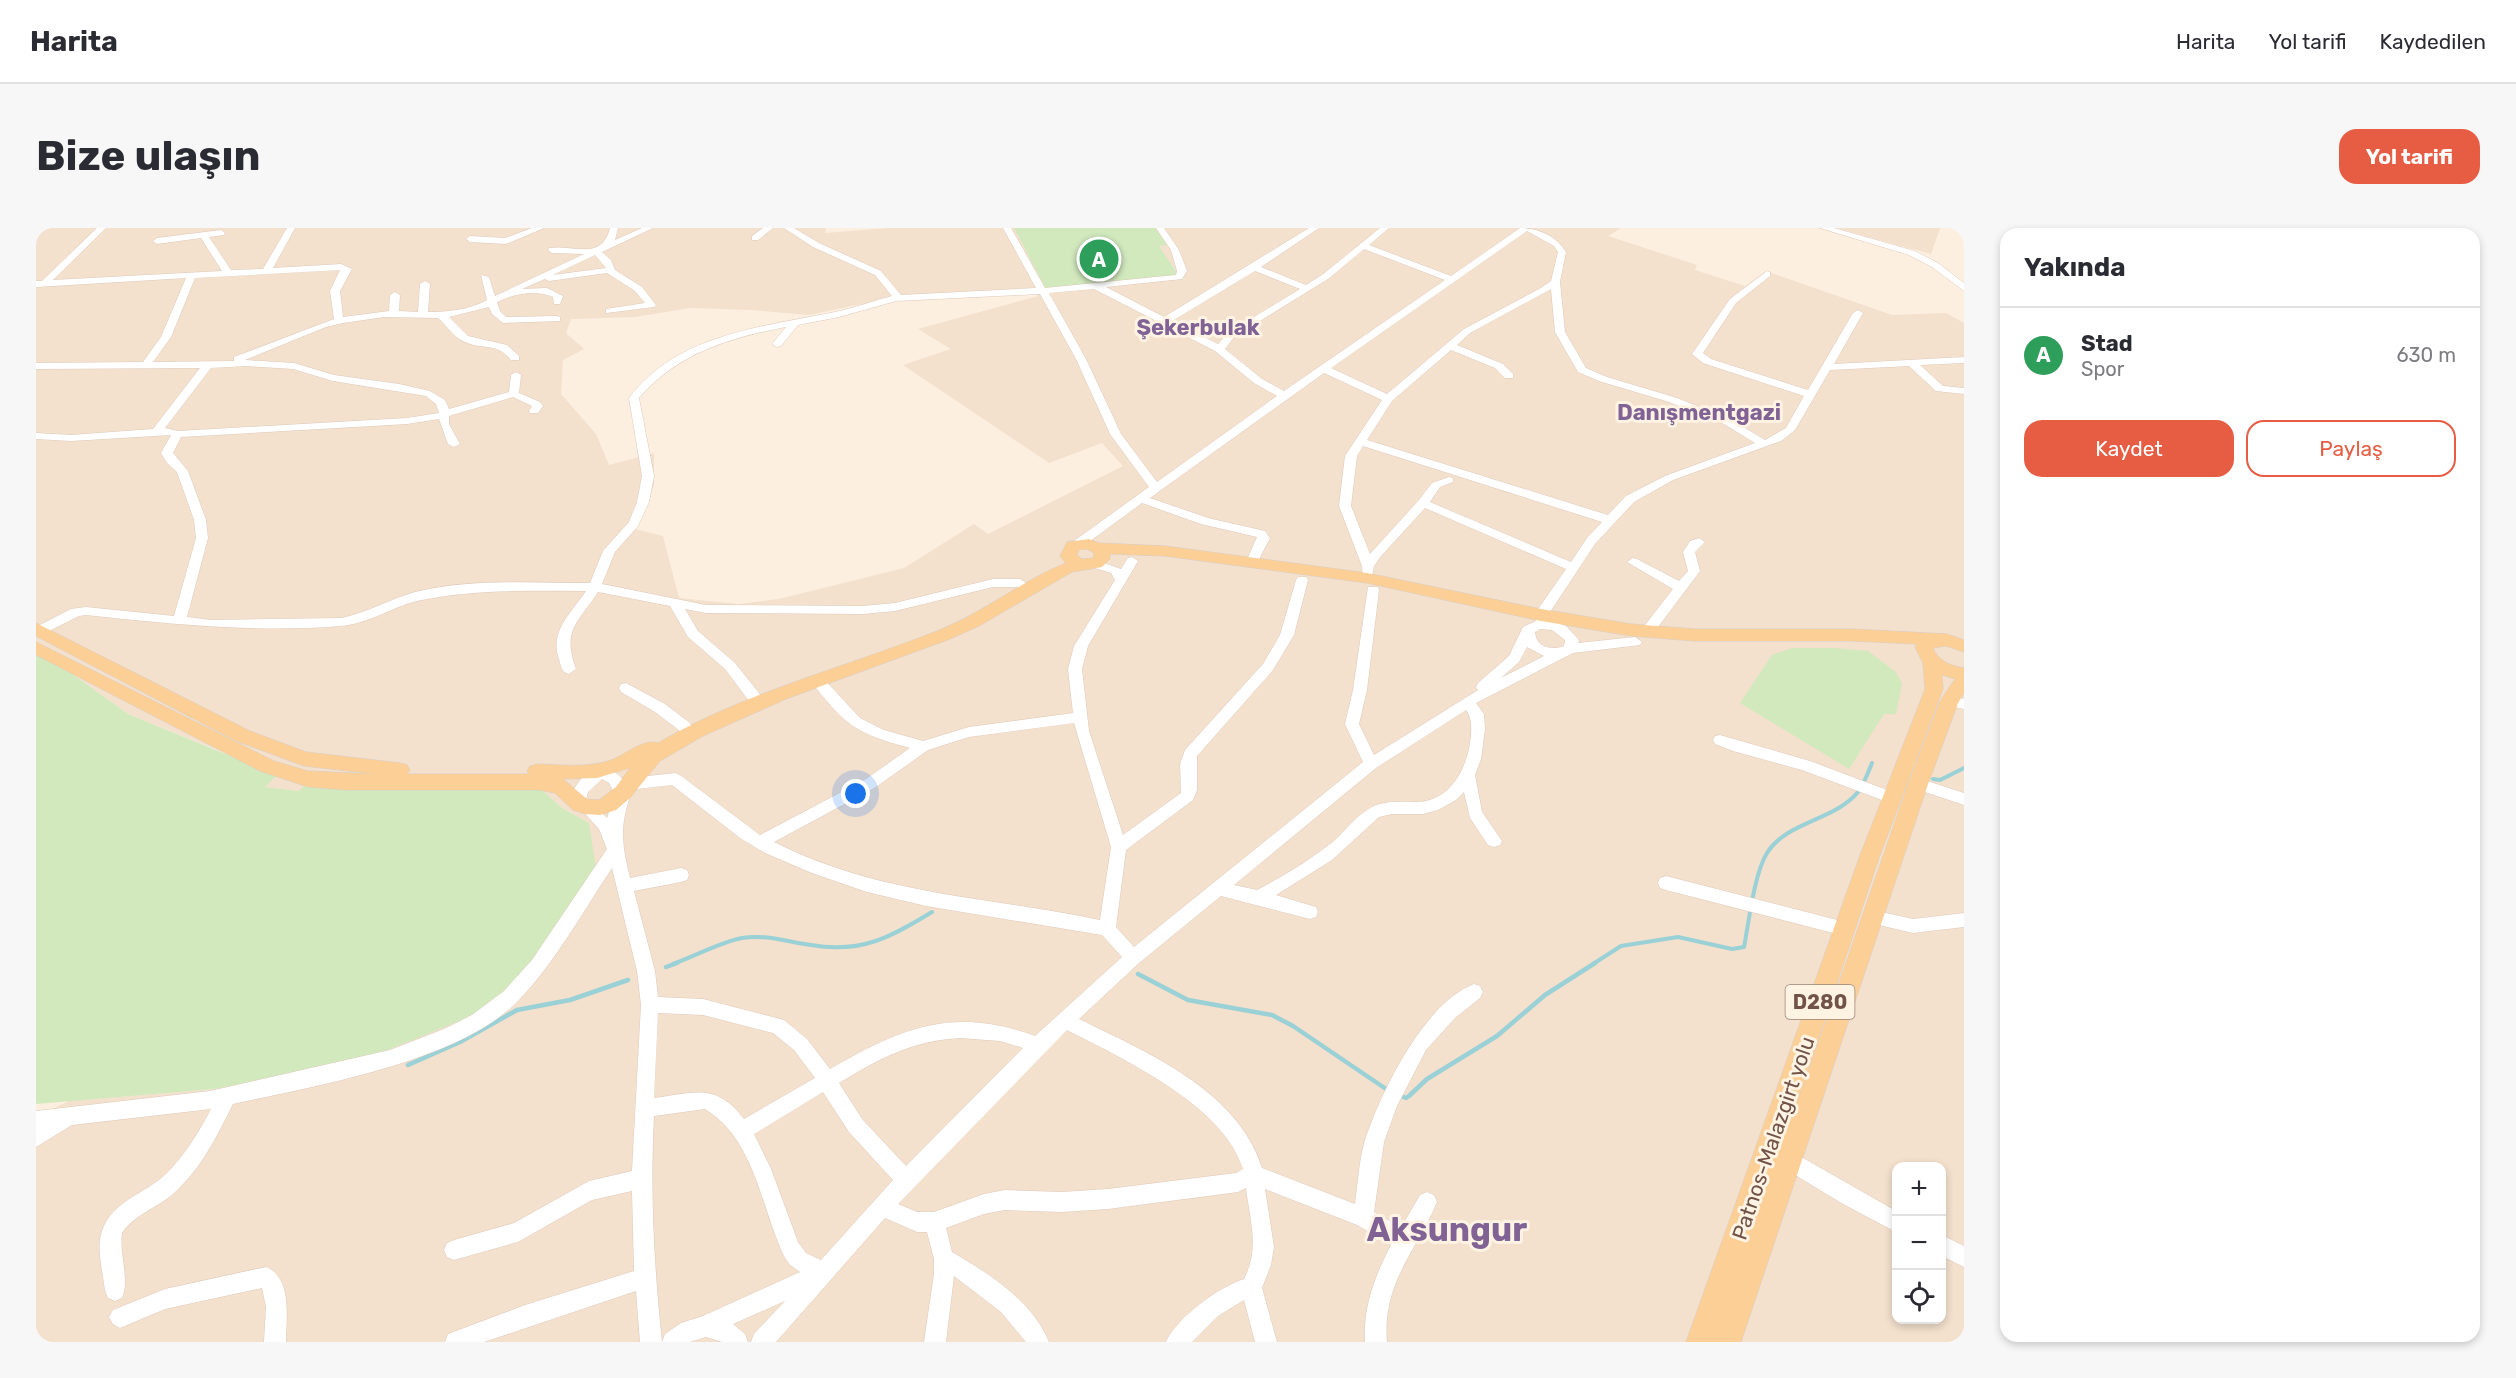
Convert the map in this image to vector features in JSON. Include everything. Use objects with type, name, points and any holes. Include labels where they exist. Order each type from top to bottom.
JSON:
[{"type":"main road","points":[[37,636],[243,736],[303,759],[374,768],[422,771],[603,771],[621,766],[685,727],[754,697],[936,628],[995,600],[1020,583],[1084,555],[1165,551],[1369,578],[1431,590],[1541,625],[1641,637],[1884,645],[1932,652],[1960,643]]},
{"type":"main road","points":[[37,636],[267,766],[308,779],[357,782],[539,782],[558,785],[582,805],[611,803],[648,760],[726,717],[817,680],[961,628],[1058,573],[1084,555],[1185,564],[1302,580],[1369,578]]},
{"type":"main road","points":[[1932,652],[1946,669],[1964,674]]},
{"type":"main road","name":"Patnos-Malazgirt yolu","points":[[1700,1342],[1742,1231],[1890,797],[1934,689],[1932,652]]},
{"type":"main road","name":"D280","points":[[1727,1342],[1917,784],[1957,703],[1964,680]]},
{"type":"street","points":[[40,284],[102,228]]},
{"type":"street","points":[[167,228],[157,241],[221,233]]},
{"type":"street","points":[[267,270],[291,228]]},
{"type":"street","points":[[470,239],[506,240],[540,228]]},
{"type":"street","points":[[552,250],[600,250],[611,240],[614,228]]},
{"type":"street","points":[[221,364],[339,321],[394,314],[441,315],[471,310],[492,303],[535,280],[649,228]]},
{"type":"street","points":[[755,238],[769,228]]},
{"type":"street","points":[[789,228],[816,245],[878,273],[898,297]]},
{"type":"street","points":[[1006,228],[1081,359],[1116,434],[1155,489]]},
{"type":"street","points":[[569,669],[562,648],[563,635],[595,587],[609,551],[634,523],[643,502],[648,476],[634,398],[672,363],[694,349],[738,335],[839,314],[898,297],[1042,291],[1172,278],[1182,275],[1175,250],[1160,228]]},
{"type":"street","points":[[1164,321],[1254,268],[1315,228]]},
{"type":"street","points":[[1219,350],[1231,335],[1307,288],[1383,228]]},
{"type":"street","points":[[1084,555],[1138,502],[1155,489],[1284,396],[1527,228],[1557,244],[1562,252],[1555,282],[1560,332],[1582,370],[1603,379],[1673,400],[1728,422],[1764,444]]},
{"type":"street","points":[[1824,228],[1912,253],[1935,265],[1964,288]]},
{"type":"street","points":[[203,235],[228,273]]},
{"type":"street","points":[[1363,246],[1452,279]]},
{"type":"street","points":[[600,250],[611,267],[610,271]]},
{"type":"street","points":[[40,284],[267,270],[345,268],[346,272],[337,285],[334,297],[339,321]]},
{"type":"street","points":[[1254,268],[1307,288]]},
{"type":"street","points":[[535,280],[610,271],[636,285],[651,305],[609,311]]},
{"type":"street","points":[[1767,274],[1732,302],[1697,354],[1707,361],[1811,395]]},
{"type":"street","points":[[146,365],[166,337],[192,275]]},
{"type":"street","points":[[484,277],[497,315],[506,320],[536,317],[557,319]]},
{"type":"street","points":[[1369,578],[1345,506],[1346,478],[1351,456],[1360,441],[1388,399],[1467,331],[1555,282]]},
{"type":"street","points":[[423,314],[425,284]]},
{"type":"street","points":[[1096,286],[1219,350],[1258,381],[1284,396]]},
{"type":"street","points":[[510,292],[547,291],[556,294],[557,302]]},
{"type":"street","points":[[394,314],[395,295]]},
{"type":"street","points":[[1565,652],[1538,649],[1532,645],[1572,567],[1610,520],[1630,499],[1654,484],[1778,439],[1790,430],[1858,313]]},
{"type":"street","points":[[441,315],[463,337],[473,341],[498,344],[515,358]]},
{"type":"street","points":[[777,344],[794,323]]},
{"type":"street","points":[[1450,346],[1499,366],[1509,376]]},
{"type":"street","points":[[1827,367],[1964,360]]},
{"type":"street","points":[[1911,362],[1940,389],[1964,391]]},
{"type":"street","points":[[36,366],[208,366],[221,364],[294,366],[333,378],[418,390],[436,397],[441,402],[444,424],[454,444]]},
{"type":"street","points":[[156,432],[208,366]]},
{"type":"street","points":[[1324,369],[1388,399]]},
{"type":"street","points":[[514,394],[516,375]]},
{"type":"street","points":[[36,436],[71,438],[156,432],[178,434],[386,423],[444,414],[514,394],[536,404],[538,408],[534,411]]},
{"type":"street","points":[[178,434],[171,441],[167,453],[171,461],[182,471],[200,520],[202,538],[179,621]]},
{"type":"street","points":[[1360,441],[1610,520]]},
{"type":"street","points":[[1371,764],[1352,724],[1360,690],[1369,578],[1377,553],[1423,503],[1436,485],[1449,480]]},
{"type":"street","points":[[1084,555],[1138,502]]},
{"type":"street","points":[[1138,502],[1261,534],[1264,538],[1251,564]]},
{"type":"street","points":[[1423,503],[1572,567]]},
{"type":"street","points":[[762,1342],[906,1180],[1038,1045],[1132,958],[1371,764],[1467,702],[1565,652],[1641,637],[1694,571],[1689,552],[1694,544],[1699,542]]},
{"type":"street","points":[[1084,555],[1115,570],[1122,580]]},
{"type":"street","points":[[1107,929],[1119,848],[1080,717],[1074,669],[1081,646],[1132,561]]},
{"type":"street","points":[[1633,562],[1680,587]]},
{"type":"street","points":[[1119,848],[1188,796],[1187,766],[1190,754],[1269,667],[1287,635],[1302,580]]},
{"type":"street","points":[[37,636],[76,612],[86,610],[223,624],[341,622],[360,619],[406,599],[451,590],[522,585],[595,587],[675,604],[735,610],[871,610],[895,607],[993,583],[1020,583]]},
{"type":"street","points":[[675,604],[693,634],[730,666],[754,697]]},
{"type":"street","points":[[1541,625],[1572,640],[1565,652]]},
{"type":"street","points":[[1467,702],[1514,659],[1541,625]]},
{"type":"street","points":[[817,680],[838,707],[855,722],[880,734],[922,746]]},
{"type":"street","points":[[626,688],[660,708],[685,727]]},
{"type":"street","points":[[1467,702],[1477,714],[1478,722],[1475,756],[1469,777],[1475,814],[1494,841]]},
{"type":"street","points":[[760,842],[871,783],[922,746],[969,732],[1080,717]]},
{"type":"street","points":[[1720,740],[1890,797]]},
{"type":"street","points":[[623,788],[603,771],[588,780],[581,788],[582,805],[606,825],[615,850],[646,971],[650,1005],[641,1179],[646,1340],[676,1340],[692,1329],[706,1326],[826,1271]]},
{"type":"street","points":[[1258,897],[1306,870],[1347,839],[1370,815],[1390,807],[1432,806],[1453,794],[1469,777]]},
{"type":"street","points":[[623,788],[675,779],[734,826],[760,842],[843,878],[900,894],[1062,918],[1107,929],[1132,958]]},
{"type":"street","points":[[1917,784],[1964,799]]},
{"type":"street","points":[[36,1120],[227,1097],[390,1058],[450,1035],[478,1021],[510,997],[538,965],[615,850],[615,816],[623,788]]},
{"type":"street","points":[[625,886],[681,875]]},
{"type":"street","points":[[1666,883],[1845,928]]},
{"type":"street","points":[[1218,888],[1310,912]]},
{"type":"street","points":[[1872,917],[1913,926],[1964,920]]},
{"type":"street","points":[[1363,1217],[1374,1142],[1394,1094],[1420,1044],[1449,1012],[1474,992]]},
{"type":"street","points":[[650,1005],[703,1007],[778,1026],[797,1040],[827,1080],[849,1117],[906,1180]]},
{"type":"street","points":[[1066,1021],[1169,1078],[1223,1120],[1242,1145],[1250,1162],[1265,1245],[1264,1260],[1251,1287],[1266,1342]]},
{"type":"street","points":[[742,1131],[882,1048],[919,1034],[958,1029],[984,1031],[1014,1036],[1038,1045]]},
{"type":"street","points":[[115,1291],[111,1250],[114,1227],[126,1214],[180,1174],[192,1159],[227,1097]]},
{"type":"street","points":[[644,1108],[707,1100],[723,1109],[742,1131],[768,1189],[790,1248],[797,1258],[826,1271]]},
{"type":"street","points":[[36,1138],[70,1115]]},
{"type":"street","points":[[1789,1160],[1850,1197],[1892,1219]]},
{"type":"street","points":[[1252,1174],[1363,1217],[1404,1241]]},
{"type":"street","points":[[883,1207],[917,1222],[934,1222],[984,1204],[1005,1200],[1062,1202],[1108,1199],[1238,1182],[1252,1174]]},
{"type":"street","points":[[454,1250],[518,1232],[590,1191],[641,1179]]},
{"type":"street","points":[[1376,1342],[1374,1325],[1383,1287],[1404,1241],[1427,1202]]},
{"type":"street","points":[[934,1222],[944,1259],[935,1342]]},
{"type":"street","points":[[1946,1248],[1964,1257]]},
{"type":"street","points":[[944,1259],[979,1278],[1004,1299],[1022,1317],[1038,1342]]},
{"type":"street","points":[[120,1317],[165,1299],[266,1276],[272,1281],[275,1291],[275,1342]]},
{"type":"street","points":[[456,1342],[525,1316],[645,1278]]},
{"type":"street","points":[[1177,1342],[1222,1298],[1234,1291],[1251,1287]]},
{"type":"street","points":[[706,1326],[720,1328],[732,1335],[737,1342]]},
{"type":"shaded area","points":[[36,228],[826,228],[825,233],[889,228],[1621,228],[1608,236],[1697,265],[1695,270],[1745,286],[1766,271],[1892,315],[1946,313],[1964,323],[1964,1342],[36,1342],[36,1117],[69,1101],[214,1089],[281,1079],[589,823],[562,808],[542,790],[299,791],[265,787],[277,774],[128,714],[36,648]],"holes":[[[1036,293],[1038,296],[918,329],[951,349],[903,365],[1049,463],[1102,443],[1123,466],[988,534],[974,524],[904,568],[779,599],[738,604],[679,598],[663,536],[635,529],[654,485],[654,453],[609,465],[596,434],[561,394],[563,360],[584,349],[566,333],[571,319],[635,317],[690,308],[809,315],[885,299]]]},
{"type":"shaded area","points":[[1835,228],[1940,228],[1931,254]]},
{"type":"green space","points":[[1014,228],[1155,228],[1168,245],[1159,246],[1177,273],[1172,276],[1046,289]]},
{"type":"green space","points":[[36,648],[128,714],[277,775],[265,787],[299,791],[312,778],[389,789],[542,790],[562,808],[589,823],[596,868],[535,962],[495,1002],[464,1019],[378,1054],[281,1079],[214,1089],[36,1104]]},
{"type":"green space","points":[[1792,648],[1868,651],[1896,672],[1902,684],[1896,714],[1884,714],[1849,769],[1740,703],[1772,655]]},
{"type":"waterway","points":[[1593,964],[1621,946],[1678,937],[1732,949],[1744,947],[1755,885],[1767,853],[1786,834],[1848,802],[1860,789],[1872,763]]},
{"type":"waterway","points":[[1933,779],[1940,780],[1964,768]]},
{"type":"waterway","points":[[673,964],[726,942],[751,937],[829,947],[860,945],[889,936],[932,912]]},
{"type":"waterway","points":[[666,967],[677,963]]},
{"type":"waterway","points":[[1398,1095],[1406,1098],[1409,1096],[1427,1079],[1497,1036],[1545,995],[1595,963]]},
{"type":"waterway","points":[[1138,974],[1188,1000],[1272,1015],[1293,1026],[1389,1091]]},
{"type":"waterway","points":[[408,1065],[460,1042],[517,1010],[570,1000],[628,980]]},
{"type":"place","name":"Stad","points":[[1099,259]]},
{"type":"district","name":"Şekerbulak","points":[[1198,327]]},
{"type":"district","name":"Danışmentgazi","points":[[1699,412]]},
{"type":"district","name":"Aksungur","points":[[1447,1229]]}]
